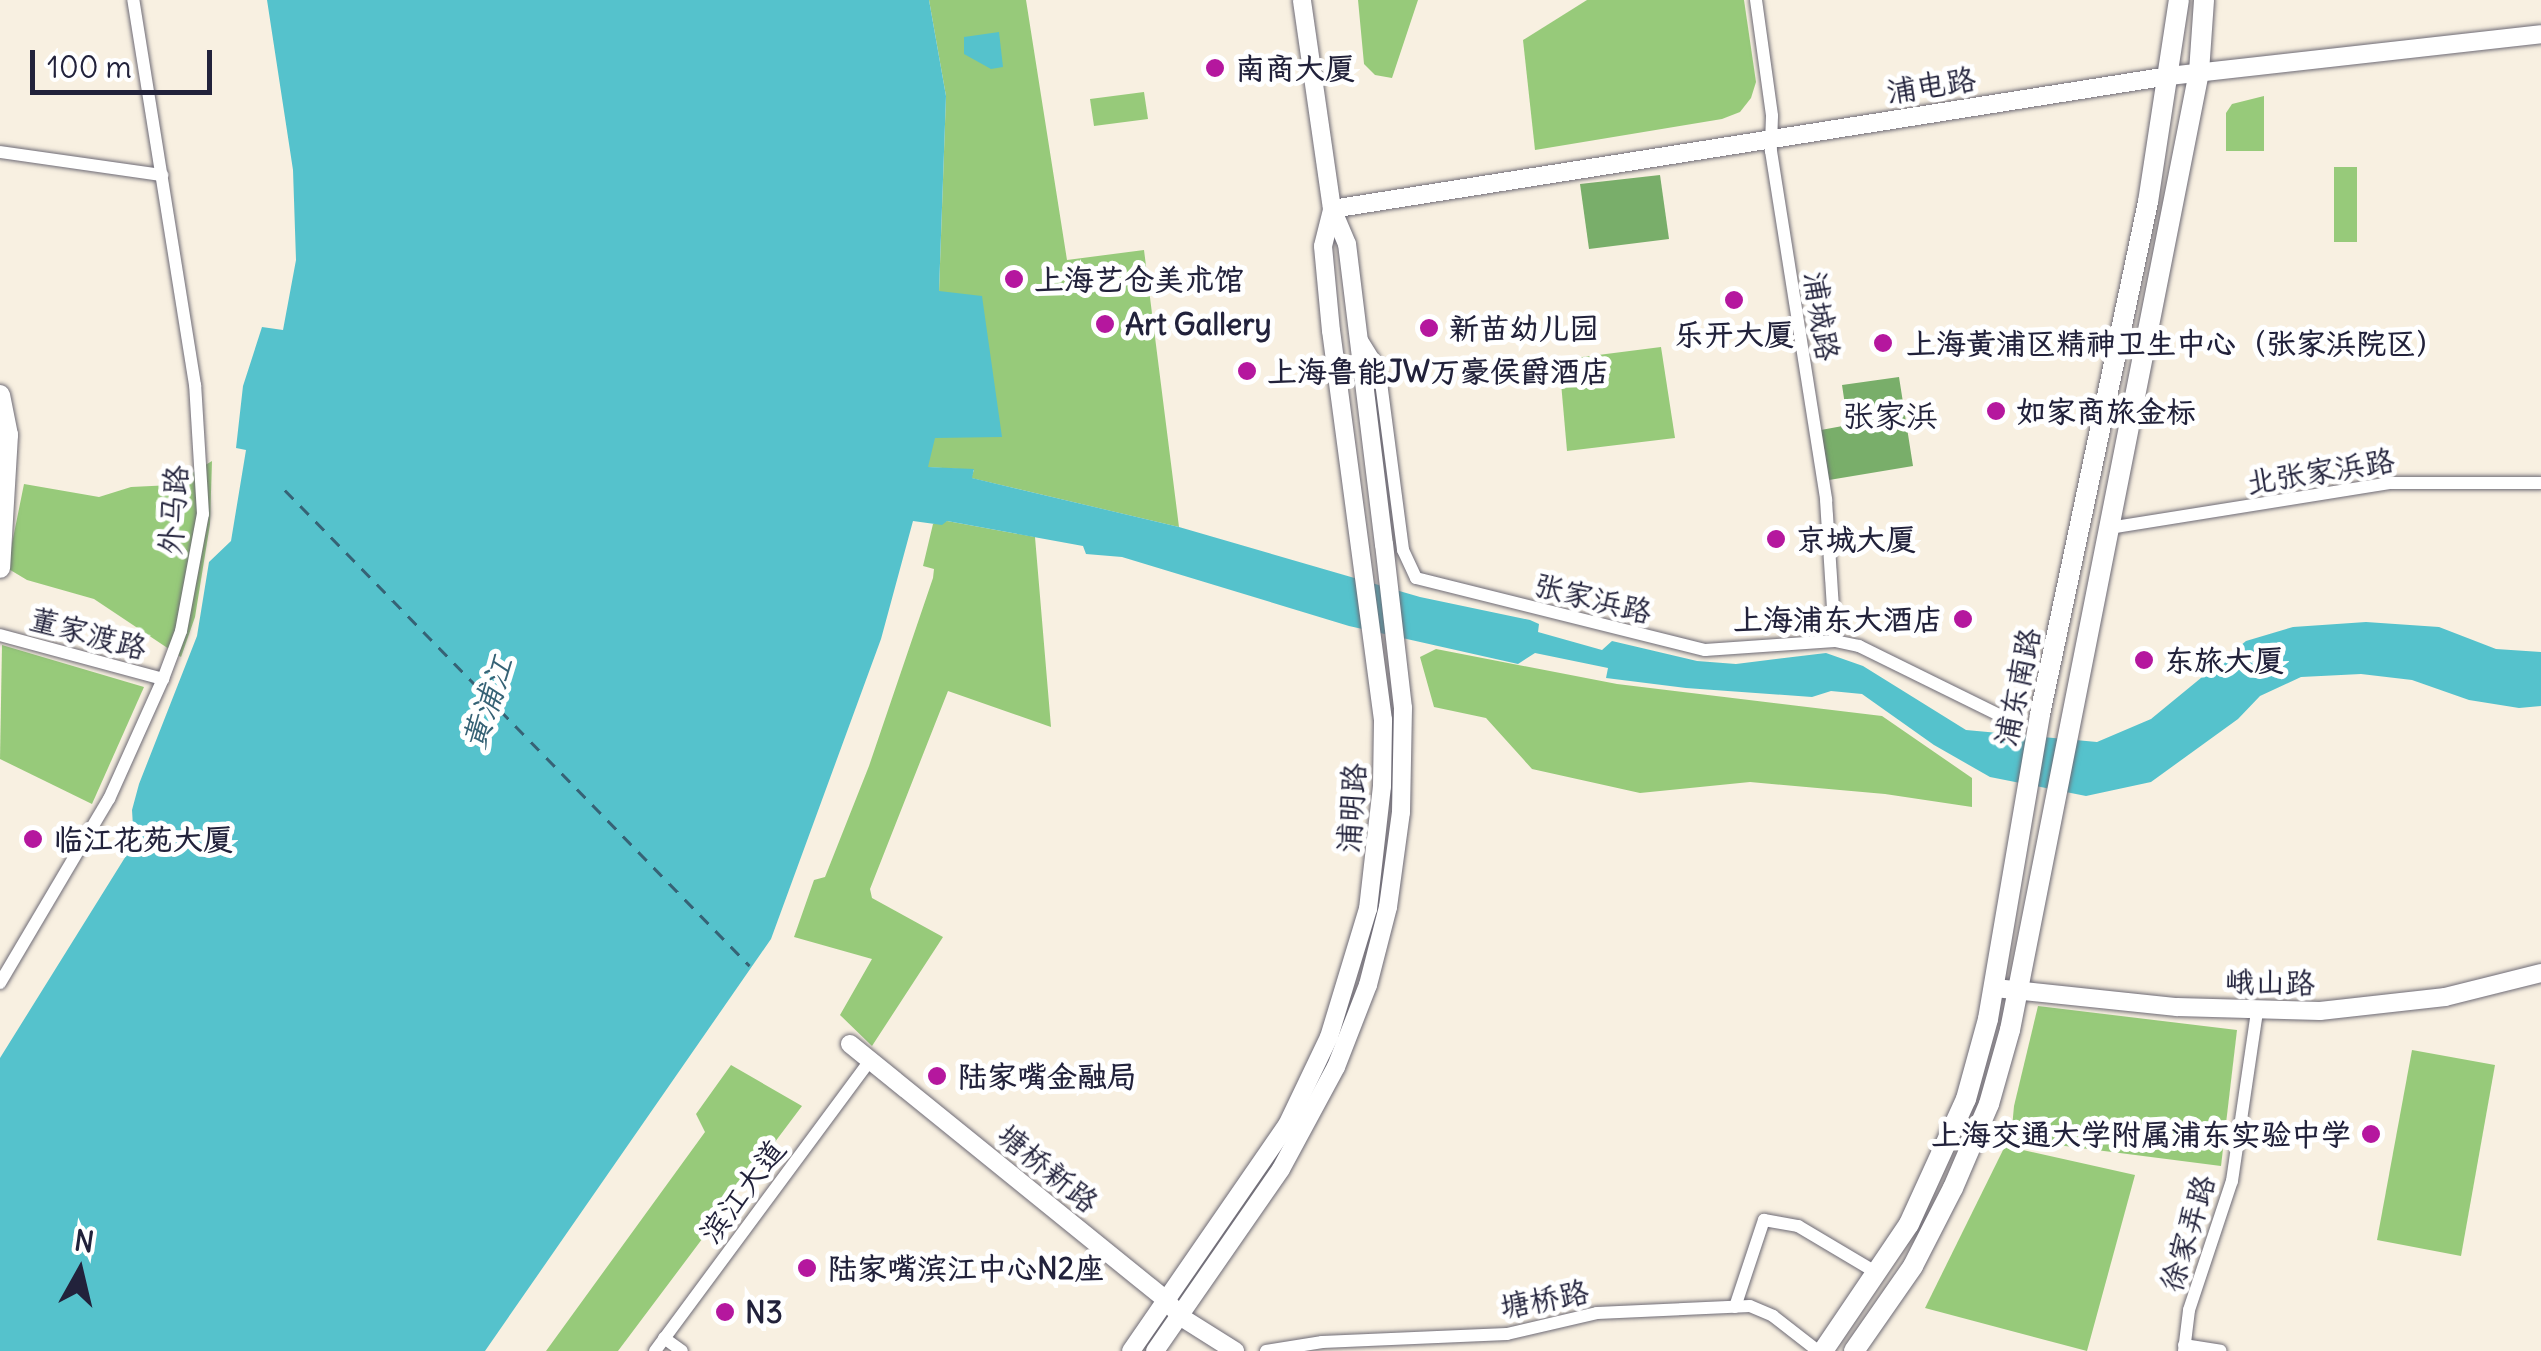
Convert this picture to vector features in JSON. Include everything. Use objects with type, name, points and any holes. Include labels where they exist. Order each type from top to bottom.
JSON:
[{"type":"main road","name":"浦明路","points":[[1155,1351],[1280,1169],[1336,1068],[1368,985],[1388,907],[1401,812],[1400,685],[1384,544],[1347,244],[1332,209],[1302,0]]},
{"type":"main road","name":"浦东南路","points":[[1821,1351],[1909,1224],[1966,1098],[1995,988],[2040,714],[2148,202],[2178,0]]},
{"type":"main road","name":"浦东南路","points":[[1854,1351],[1913,1266],[1953,1188],[1989,1104],[2018,992],[2050,811],[2200,72],[2204,0]]},
{"type":"main road","name":"浦电路","points":[[1332,209],[2169,76],[2541,34]]},
{"type":"main road","name":"浦明路","points":[[1131,1351],[1286,1125],[1342,1000],[1374,874],[1382,786],[1381,680],[1323,246],[1332,209]]},
{"type":"main road","points":[[0,395],[8,435],[0,568]]},
{"type":"main road","name":"峨山路","points":[[1995,988],[2257,1011],[2384,1007],[2478,991],[2541,973]]},
{"type":"main road","name":"塘桥新路","points":[[850,1044],[1234,1351]]},
{"type":"main road","name":"塘桥新路","points":[[1184,1313],[1248,1351]]},
{"type":"street","name":"外马路","points":[[0,983],[109,799],[163,680],[181,631],[203,514],[194,385],[133,0]]},
{"type":"street","name":"浦城路","points":[[1756,0],[1772,116],[1770,138],[1826,500],[1834,641]]},
{"type":"street","points":[[0,152],[162,175]]},
{"type":"street","name":"张家浜路","points":[[1358,333],[1378,367],[1403,550],[1416,578],[1704,650],[1834,641],[1883,656],[1959,699],[1999,715]]},
{"type":"street","name":"北张家浜路","points":[[2109,528],[2389,482],[2541,483]]},
{"type":"street","name":"董家渡路","points":[[0,635],[163,680]]},
{"type":"street","name":"徐家弄路","points":[[2184,1348],[2189,1310],[2232,1180],[2257,1011]]},
{"type":"street","name":"滨江大道","points":[[654,1351],[870,1060]]},
{"type":"street","points":[[1735,1307],[1764,1220],[1798,1226],[1877,1274]]},
{"type":"street","name":"塘桥路","points":[[1266,1351],[1322,1342],[1507,1334],[1597,1312],[1750,1306],[1773,1316],[1821,1351]]},
{"type":"street","points":[[664,1338],[682,1351]]},
{"type":"street","points":[[2184,1348],[2221,1351]]},
{"type":"green space","points":[[929,0],[1026,0],[1067,260],[1144,250],[1179,527],[971,478],[974,470],[927,467],[934,437],[1001,437],[939,292],[946,96]]},
{"type":"green space","points":[[1358,0],[1418,0],[1392,78],[1375,75],[1364,64]]},
{"type":"green space","points":[[1587,0],[1744,0],[1756,82],[1751,98],[1740,112],[1722,119],[1535,150],[1523,40]]},
{"type":"green space","points":[[1144,92],[1148,119],[1094,126],[1090,99]]},
{"type":"green space","points":[[2264,96],[2264,151],[2226,151],[2226,113],[2232,104]]},
{"type":"green space","points":[[2334,167],[2357,167],[2357,242],[2334,242]]},
{"type":"green space","points":[[1660,175],[1669,239],[1589,249],[1580,184]]},
{"type":"green space","points":[[1661,347],[1675,438],[1567,451],[1559,360]]},
{"type":"green space","points":[[1899,377],[1913,466],[1829,480],[1821,430],[1848,425],[1842,385]]},
{"type":"green space","points":[[212,461],[210,524],[195,617],[181,657],[94,599],[27,580],[7,568],[24,484],[99,497],[131,487],[172,485]]},
{"type":"green space","points":[[947,521],[1035,537],[1051,727],[948,691],[870,889],[872,898],[943,937],[872,1046],[840,1015],[872,959],[794,937],[814,880],[825,877],[869,766],[933,578],[934,569],[923,566],[933,524]]},
{"type":"green space","points":[[2,645],[144,687],[92,804],[0,759]]},
{"type":"green space","points":[[1436,649],[1617,684],[1882,716],[1972,778],[1972,807],[1885,794],[1750,782],[1640,793],[1532,769],[1486,718],[1434,707],[1420,657]]},
{"type":"green space","points":[[2038,1006],[2237,1030],[2221,1166],[2011,1139],[2014,1106]]},
{"type":"green space","points":[[2412,1050],[2495,1065],[2461,1256],[2377,1240]]},
{"type":"green space","points":[[731,1065],[802,1106],[618,1351],[546,1351],[705,1132],[696,1114]]},
{"type":"green space","points":[[2005,1146],[2135,1175],[2087,1351],[1925,1308]]},
{"type":"water","name":"黄浦江","points":[[267,0],[929,0],[946,96],[939,291],[982,296],[1002,437],[935,438],[928,467],[974,469],[972,478],[1179,527],[1420,597],[1530,620],[1539,624],[1538,632],[1602,650],[1612,641],[1697,661],[1736,664],[1826,653],[1863,666],[1966,730],[2097,742],[2151,719],[2246,641],[2293,627],[2366,622],[2439,627],[2496,649],[2541,652],[2541,706],[2519,708],[2469,700],[2412,680],[2361,674],[2301,677],[2260,696],[2238,719],[2151,782],[2086,796],[1990,777],[1934,745],[1862,694],[1831,691],[1812,697],[1606,678],[1608,668],[1535,653],[1518,664],[1349,626],[1122,557],[1086,554],[1083,546],[947,521],[942,525],[913,521],[881,639],[771,939],[485,1351],[0,1351],[0,1058],[134,843],[132,810],[197,636],[209,562],[231,541],[246,450],[236,448],[243,386],[262,327],[283,330],[296,260],[293,170]]},
{"type":"water","points":[[999,32],[1003,67],[991,69],[964,54],[964,37]]},
{"type":"ferry route","points":[[285,490],[750,966]]},
{"type":"place","name":"南商大厦","points":[[1215,68]]},
{"type":"place","name":"上海艺仓美术馆","points":[[1014,279]]},
{"type":"place","name":"乐开大厦","points":[[1734,300]]},
{"type":"place","name":"Art Gallery","points":[[1105,324]]},
{"type":"place","name":"新苗幼儿园","points":[[1429,328]]},
{"type":"place","name":"上海黄浦区精神卫生中心（张家浜院区）","points":[[1883,343]]},
{"type":"place","name":"上海鲁能JW万豪侯爵酒店","points":[[1247,371]]},
{"type":"place","name":"如家商旅金标","points":[[1996,411]]},
{"type":"place","name":"京城大厦","points":[[1776,539]]},
{"type":"place","name":"上海浦东大酒店","points":[[1963,619]]},
{"type":"place","name":"东旅大厦","points":[[2144,660]]},
{"type":"place","name":"临江花苑大厦","points":[[33,839]]},
{"type":"place","name":"陆家嘴金融局","points":[[937,1076]]},
{"type":"place","name":"上海交通大学附属浦东实验中学","points":[[2371,1134]]},
{"type":"place","name":"陆家嘴滨江中心N2座","points":[[807,1268]]},
{"type":"place","name":"N3","points":[[725,1312]]},
{"type":"district","name":"张家浜","points":[[1890,416]]}]
